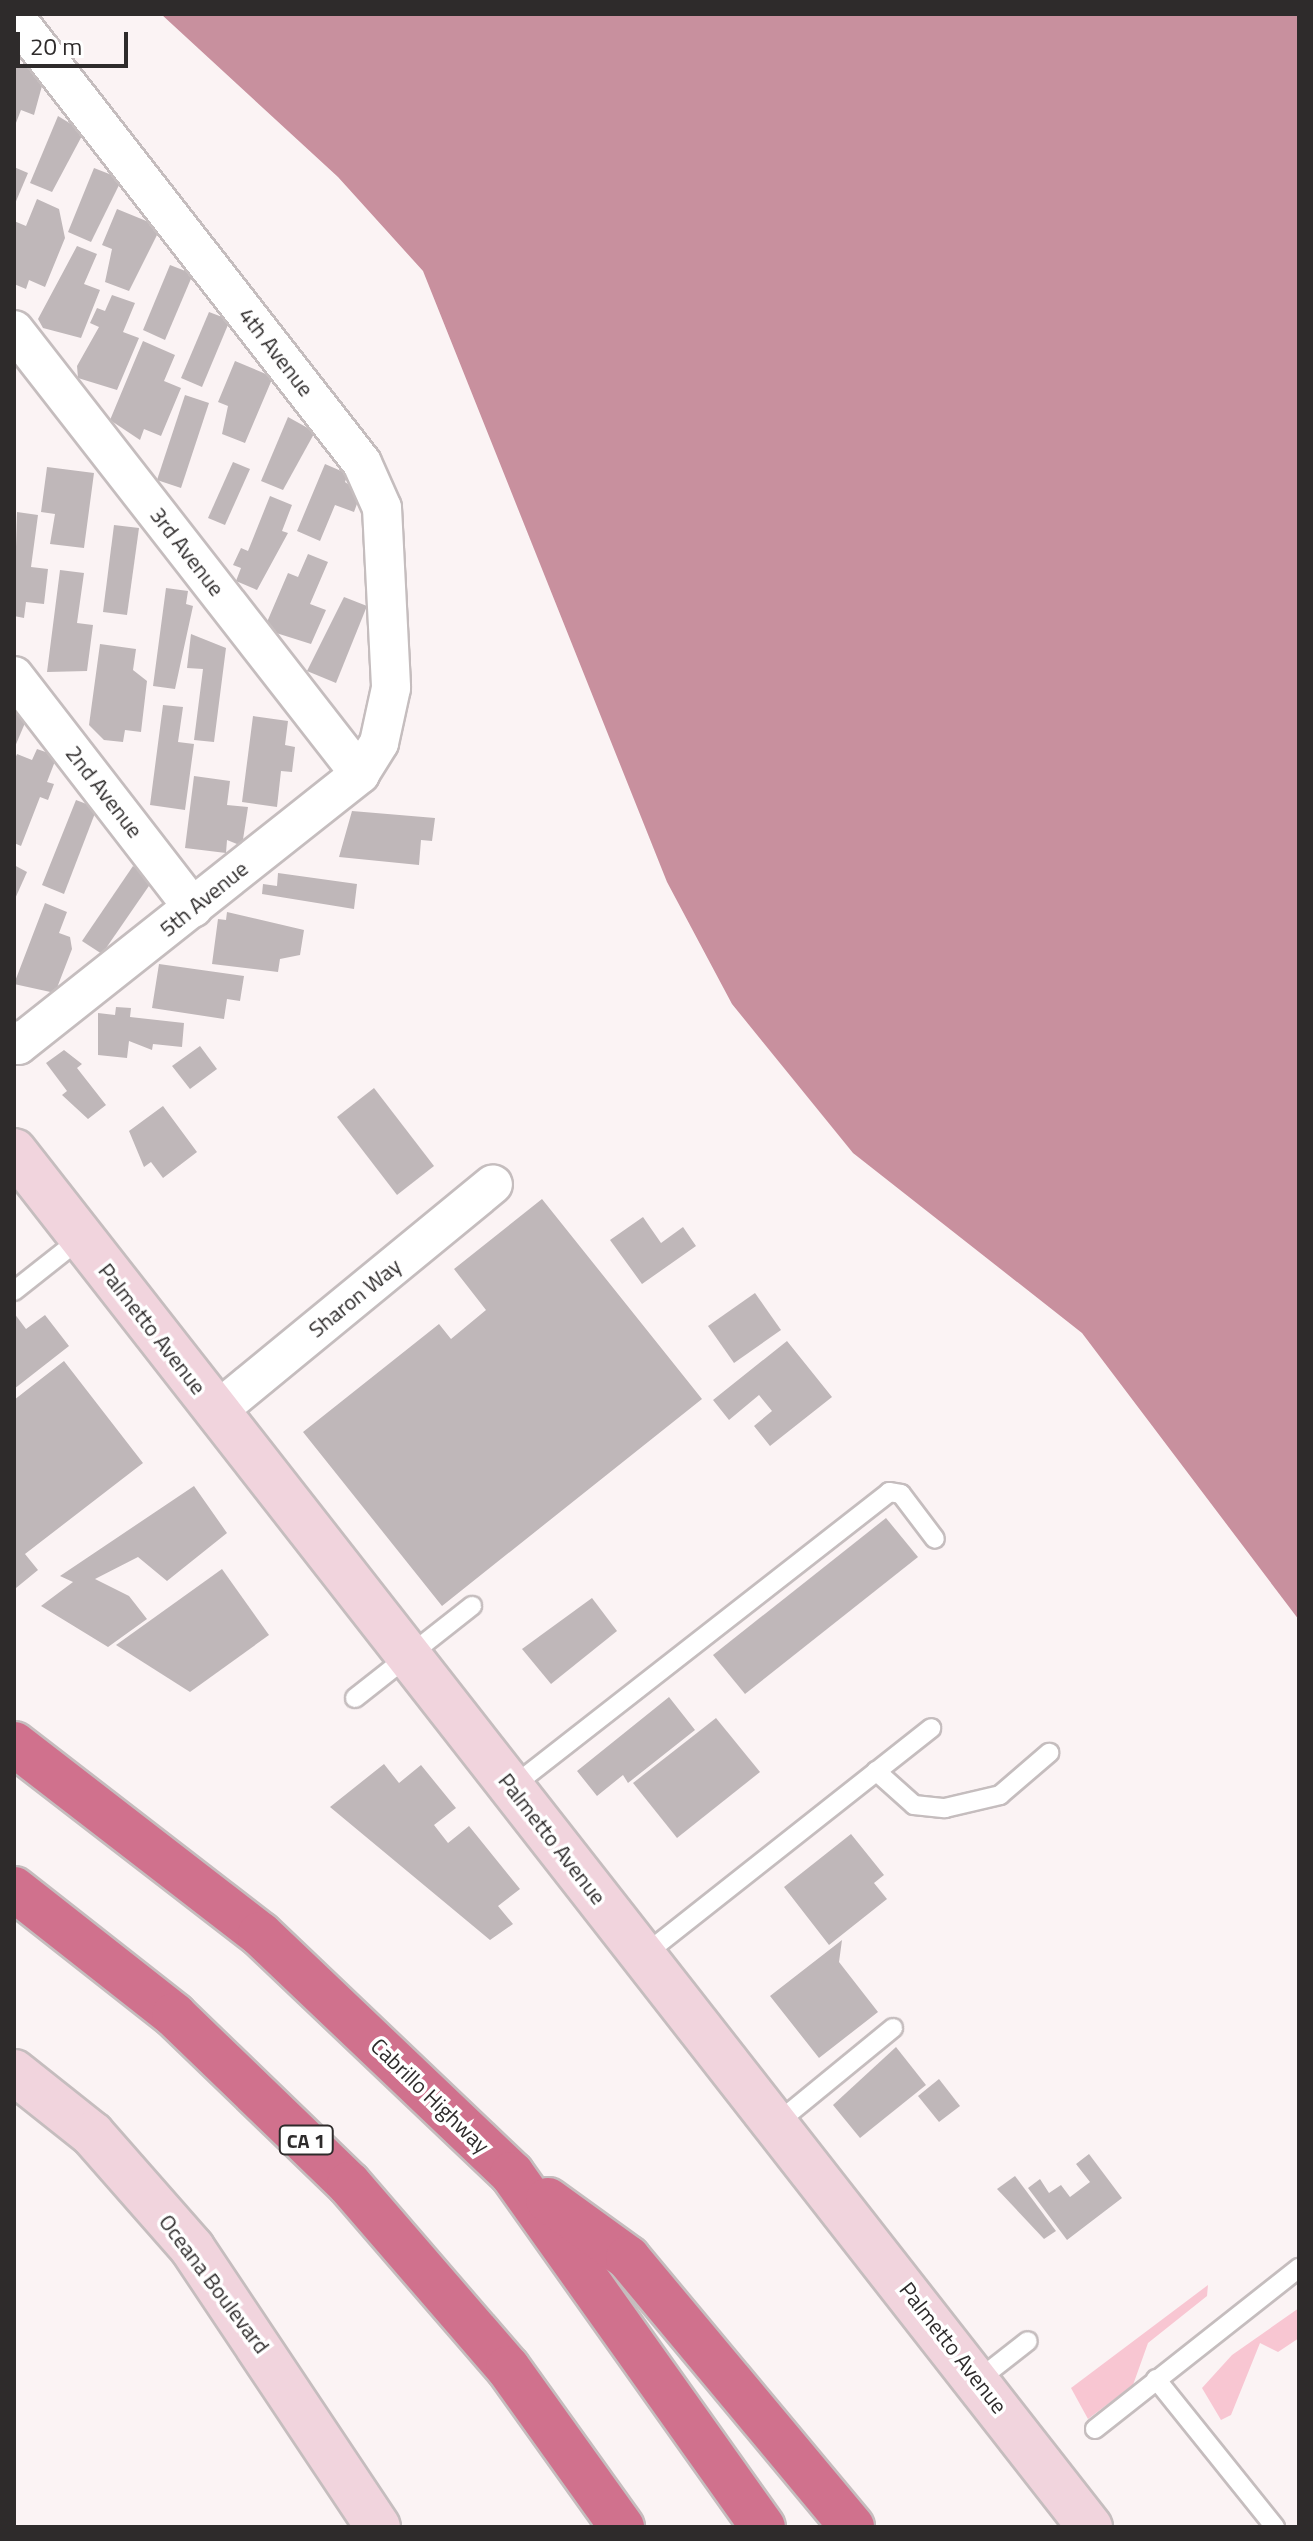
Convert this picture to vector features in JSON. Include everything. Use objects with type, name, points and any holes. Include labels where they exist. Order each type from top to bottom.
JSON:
[{"type":"highway","name":"Cabrillo Highway","points":[[14,1744],[260,1934],[512,2174],[763,2527]]},
{"type":"highway","name":"CA 1","points":[[14,1889],[174,2015],[302,2136],[456,2304],[556,2433],[622,2527]]},
{"type":"highway","points":[[512,2174],[628,2258],[707,2349],[852,2527]]},
{"type":"highway","points":[[707,2349],[838,2527]]},
{"type":"highway","points":[[556,2433],[594,2527]]},
{"type":"street","name":"4th Avenue","points":[[14,16],[362,463],[382,508],[390,597],[391,688],[369,758]]},
{"type":"street","name":"3rd Avenue","points":[[14,330],[369,758]]},
{"type":"street","name":"2nd Avenue","points":[[14,676],[193,908]]},
{"type":"street","name":"5th Avenue","points":[[16,1042],[193,908],[369,758]]},
{"type":"street","name":"Palmetto Avenue","points":[[14,1151],[1090,2527]]},
{"type":"street","name":"Sharon Way","points":[[217,1411],[493,1184]]},
{"type":"street","name":"Oceana Boulevard","points":[[14,2072],[92,2134],[192,2248],[378,2527]]},
{"type":"lane","points":[[14,1291],[81,1238]]},
{"type":"lane","points":[[512,1787],[889,1492],[901,1494],[935,1539]]},
{"type":"lane","points":[[355,1698],[410,1658],[472,1606]]},
{"type":"lane","points":[[644,1955],[931,1728]]},
{"type":"lane","points":[[876,1771],[914,1805],[945,1808],[1000,1795],[1049,1753]]},
{"type":"lane","points":[[777,2123],[893,2028]]},
{"type":"lane","points":[[1095,2429],[1299,2268]]},
{"type":"lane","points":[[978,2380],[1028,2341]]},
{"type":"lane","points":[[1156,2379],[1275,2527]]},
{"type":"shaded area","points":[[161,14],[1299,14],[1299,1620],[1082,1333],[853,1153],[732,1004],[667,882],[423,271],[338,177]]},
{"type":"shaded area","points":[[1208,2285],[1207,2296],[1148,2343],[1133,2385],[1088,2419],[1071,2388]]},
{"type":"shaded area","points":[[1299,2308],[1299,2338],[1278,2352],[1260,2343],[1231,2415],[1221,2420],[1202,2388],[1232,2355]]},
{"type":"building","points":[[14,62],[45,75],[34,115],[21,110],[14,128]]},
{"type":"building","points":[[58,116],[84,132],[52,192],[30,183]]},
{"type":"building","points":[[14,167],[28,173],[14,206]]},
{"type":"building","points":[[94,168],[122,179],[91,242],[68,232]]},
{"type":"building","points":[[37,199],[59,209],[65,238],[45,287],[29,280],[26,289],[14,284],[14,221],[26,226]]},
{"type":"building","points":[[117,209],[161,227],[129,291],[105,282],[112,249],[102,245]]},
{"type":"building","points":[[77,246],[97,254],[84,284],[100,290],[81,338],[43,328],[38,319]]},
{"type":"building","points":[[170,265],[193,274],[165,340],[143,330]]},
{"type":"building","points":[[112,295],[135,303],[123,332],[139,338],[117,390],[78,378],[77,366],[99,327],[90,323],[97,308],[105,311]]},
{"type":"building","points":[[209,312],[230,320],[202,387],[181,378]]},
{"type":"building","points":[[143,341],[175,355],[164,381],[181,388],[161,436],[144,429],[140,440],[110,420]]},
{"type":"building","points":[[235,361],[273,377],[245,443],[222,434],[228,406],[218,402]]},
{"type":"building","points":[[185,395],[209,403],[181,488],[157,480]]},
{"type":"building","points":[[288,417],[315,432],[283,490],[261,481]]},
{"type":"building","points":[[233,462],[250,469],[225,525],[208,518]]},
{"type":"building","points":[[325,464],[348,474],[345,482],[361,493],[354,512],[335,505],[320,541],[297,531]]},
{"type":"building","points":[[47,467],[94,473],[84,548],[50,544],[55,514],[41,512]]},
{"type":"building","points":[[270,496],[292,505],[282,531],[288,533],[257,590],[236,581],[241,568],[233,565],[241,548],[248,551]]},
{"type":"building","points":[[17,512],[38,515],[31,567],[48,569],[44,604],[26,602],[24,618],[14,616]]},
{"type":"building","points":[[114,525],[139,528],[127,615],[103,612]]},
{"type":"building","points":[[308,554],[328,562],[310,604],[326,610],[311,644],[273,632],[267,622],[288,573],[298,577]]},
{"type":"building","points":[[60,570],[84,573],[77,623],[93,625],[87,671],[47,672]]},
{"type":"building","points":[[166,588],[188,591],[186,604],[193,606],[175,689],[153,686]]},
{"type":"building","points":[[344,597],[367,606],[336,683],[307,671]]},
{"type":"building","points":[[191,634],[226,648],[214,742],[194,740],[203,669],[187,668]]},
{"type":"building","points":[[100,644],[136,649],[133,670],[147,681],[141,732],[125,730],[123,742],[104,740],[89,725]]},
{"type":"building","points":[[163,705],[183,707],[178,742],[194,744],[185,810],[150,805]]},
{"type":"building","points":[[14,710],[25,723],[14,749]]},
{"type":"building","points":[[253,716],[288,721],[285,745],[295,747],[292,772],[281,771],[277,807],[242,802]]},
{"type":"building","points":[[37,749],[57,756],[47,782],[54,784],[48,800],[40,797],[21,846],[14,843],[14,761],[17,754],[32,760]]},
{"type":"building","points":[[194,776],[230,781],[227,805],[248,807],[242,846],[227,840],[226,853],[185,848]]},
{"type":"building","points":[[76,800],[97,808],[64,894],[42,885]]},
{"type":"building","points":[[352,811],[435,818],[432,841],[421,840],[419,865],[339,857]]},
{"type":"building","points":[[14,865],[27,872],[14,901]]},
{"type":"building","points":[[133,866],[153,880],[102,954],[82,941]]},
{"type":"building","points":[[278,873],[357,884],[354,909],[262,894],[263,884],[277,886]]},
{"type":"building","points":[[45,903],[67,912],[59,933],[70,937],[72,949],[55,993],[14,984]]},
{"type":"building","points":[[227,912],[304,930],[300,955],[280,959],[278,972],[212,964],[218,919],[226,920]]},
{"type":"building","points":[[159,964],[244,976],[240,1001],[227,999],[224,1019],[152,1008]]},
{"type":"building","points":[[116,1007],[131,1008],[130,1017],[184,1023],[182,1047],[153,1044],[152,1050],[129,1041],[127,1058],[98,1055],[98,1013],[115,1015]]},
{"type":"building","points":[[200,1046],[217,1069],[190,1089],[172,1066]]},
{"type":"building","points":[[64,1050],[82,1064],[77,1068],[106,1105],[88,1119],[62,1095],[67,1091],[46,1063]]},
{"type":"building","points":[[374,1088],[434,1166],[397,1195],[337,1117]]},
{"type":"building","points":[[163,1106],[197,1152],[163,1178],[151,1162],[144,1167],[129,1131]]},
{"type":"building","points":[[542,1199],[702,1399],[442,1606],[303,1432],[439,1324],[451,1339],[486,1310],[454,1269]]},
{"type":"building","points":[[643,1217],[661,1243],[683,1227],[696,1246],[642,1284],[610,1240]]},
{"type":"building","points":[[755,1293],[781,1330],[734,1363],[708,1326]]},
{"type":"building","points":[[14,1313],[26,1329],[45,1315],[69,1346],[14,1389]]},
{"type":"building","points":[[787,1341],[832,1397],[770,1446],[754,1426],[772,1411],[759,1395],[729,1420],[713,1400]]},
{"type":"building","points":[[64,1361],[143,1463],[25,1554],[38,1570],[16,1588],[14,1400]]},
{"type":"building","points":[[194,1486],[227,1533],[167,1581],[138,1557],[95,1579],[129,1596],[147,1619],[108,1647],[41,1606],[73,1582],[60,1576]]},
{"type":"building","points":[[886,1518],[918,1557],[745,1694],[713,1655]]},
{"type":"building","points":[[222,1569],[269,1635],[190,1692],[116,1645]]},
{"type":"building","points":[[592,1598],[617,1631],[551,1684],[522,1649]]},
{"type":"building","points":[[669,1697],[695,1730],[628,1783],[623,1775],[597,1796],[577,1771]]},
{"type":"building","points":[[716,1718],[760,1772],[677,1838],[633,1783]]},
{"type":"building","points":[[384,1764],[399,1783],[421,1765],[456,1808],[434,1825],[448,1843],[469,1826],[520,1889],[498,1906],[513,1924],[490,1940],[330,1807]]},
{"type":"building","points":[[851,1834],[884,1875],[874,1883],[887,1899],[829,1945],[784,1887]]},
{"type":"building","points":[[842,1940],[839,1962],[878,2012],[819,2058],[770,1996]]},
{"type":"building","points":[[896,2047],[926,2085],[860,2138],[833,2105]]},
{"type":"building","points":[[939,2079],[960,2106],[939,2122],[918,2096]]},
{"type":"building","points":[[1089,2154],[1122,2198],[1067,2240],[1028,2188],[1040,2179],[1049,2193],[1061,2185],[1070,2197],[1090,2182],[1076,2164]]},
{"type":"building","points":[[1015,2176],[1056,2231],[1044,2239],[997,2189]]}]
